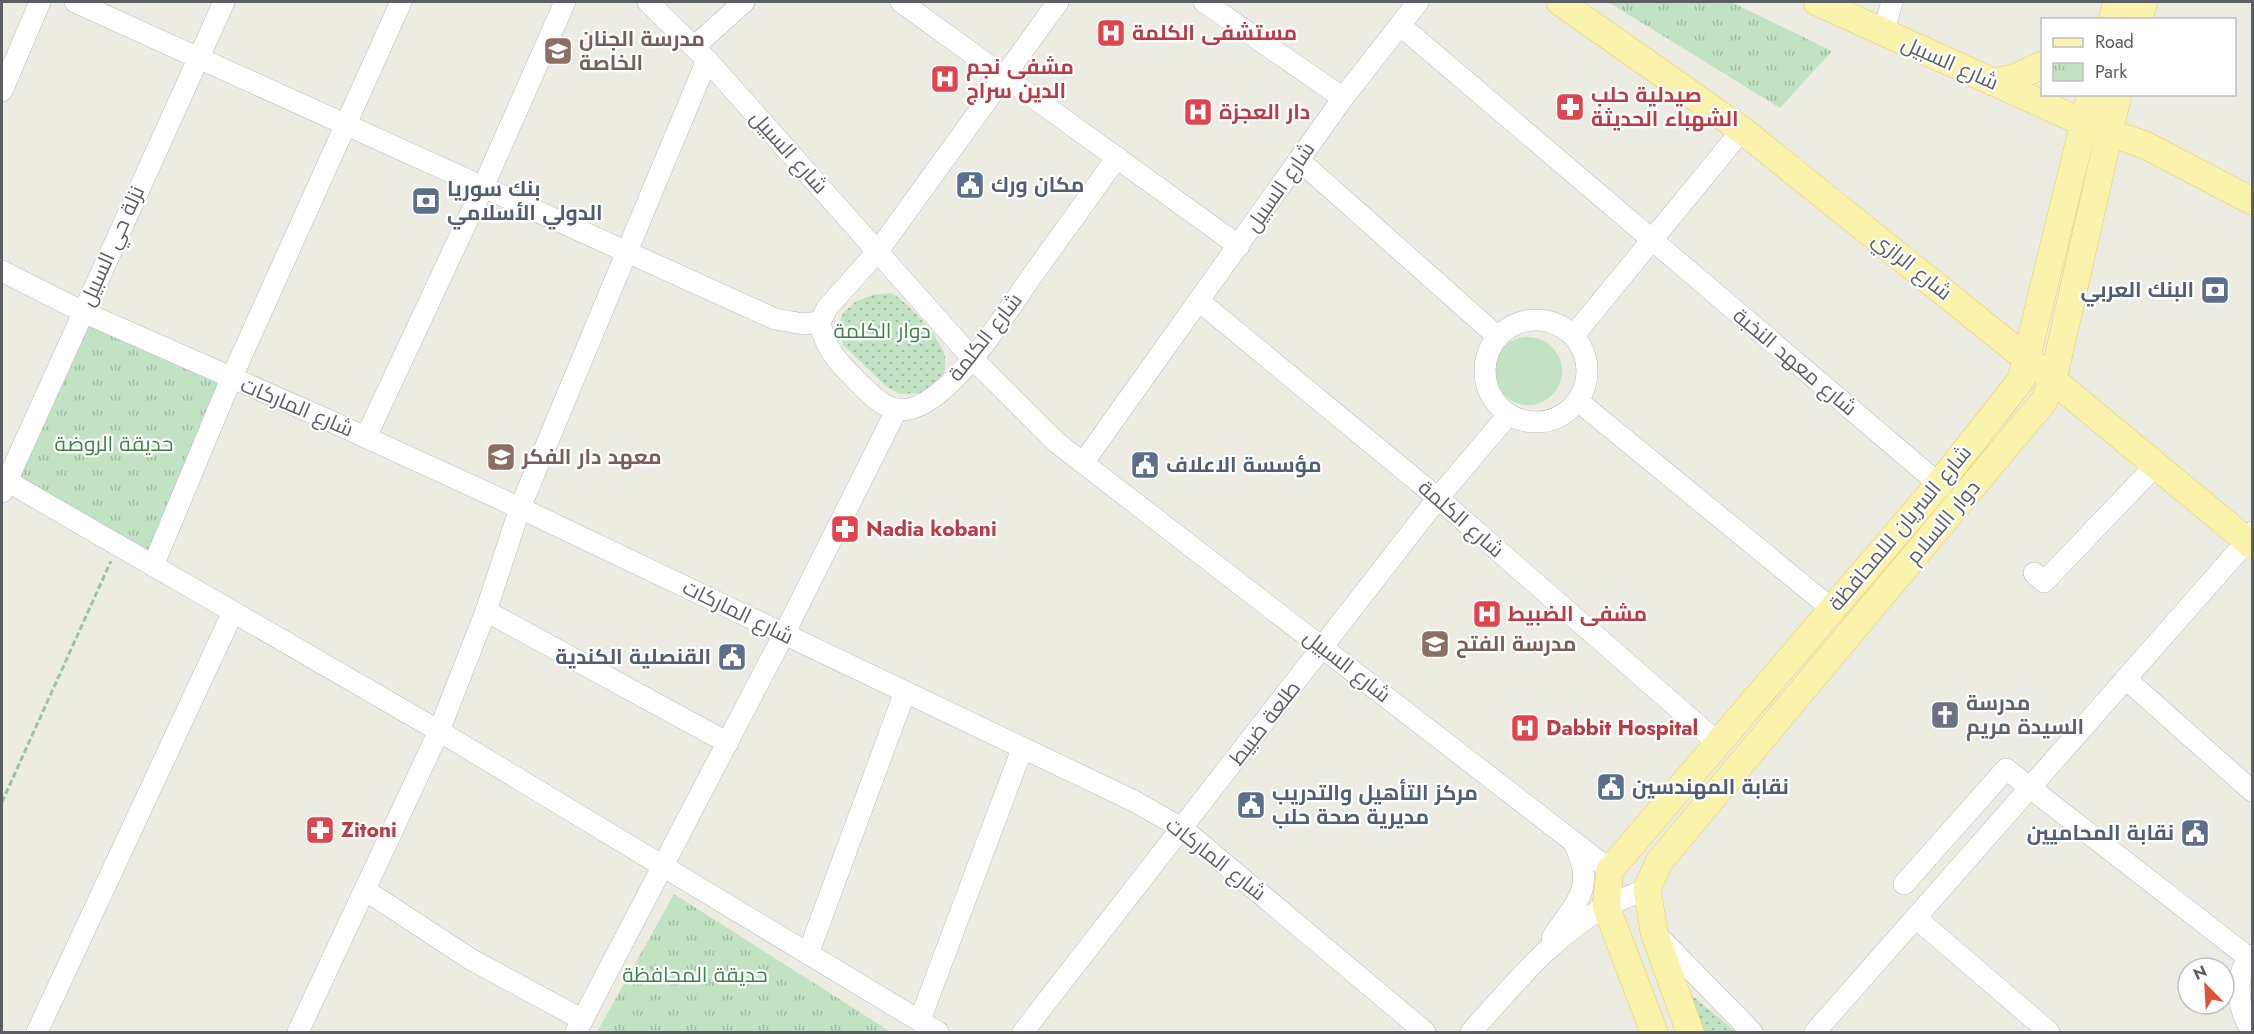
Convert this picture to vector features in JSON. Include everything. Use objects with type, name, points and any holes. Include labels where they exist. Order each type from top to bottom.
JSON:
[{"type":"main road","name":"شارع الرازي","points":[[1560,2],[1743,130],[2251,540]]},
{"type":"main road","name":"شارع السبيل","points":[[1818,2],[2096,128],[2147,146],[2253,201]]},
{"type":"main road","points":[[2118,14],[2144,2]]},
{"type":"main road","points":[[1992,82],[2014,78],[2041,66]]},
{"type":"main road","name":"شارع السريان لللمحافظة","points":[[1610,870],[1939,484],[2021,380],[2096,128],[2091,96]]},
{"type":"main road","name":"دوار االسلام","points":[[1647,890],[1659,862],[2044,401],[2053,380],[2096,128],[2117,96]]},
{"type":"main road","points":[[1610,870],[1606,906],[1654,1032]]},
{"type":"main road","points":[[1647,890],[1654,932],[1690,1032]]},
{"type":"street","points":[[2,91],[40,2]]},
{"type":"street","points":[[75,2],[775,320],[804,324],[820,322]]},
{"type":"street","name":"نزلة حي السبيل","points":[[4,487],[197,58],[225,2]]},
{"type":"street","points":[[153,566],[231,379],[401,2]]},
{"type":"street","points":[[366,437],[483,187],[565,2]]},
{"type":"street","name":"شارع السبيل","points":[[648,2],[700,54],[973,358],[1056,442],[1610,870]]},
{"type":"street","points":[[298,1032],[439,731],[486,611],[520,508],[626,252],[700,54],[744,2]]},
{"type":"street","points":[[901,2],[1239,246]]},
{"type":"street","points":[[365,890],[579,1026],[728,743],[897,409],[875,400],[839,362],[823,339],[820,322],[827,308],[878,251],[1058,2]]},
{"type":"street","points":[[1204,2],[1344,98]]},
{"type":"street","name":"شارع السبيل","points":[[1083,463],[1344,98],[1418,2]]},
{"type":"street","points":[[1883,33],[1892,2]]},
{"type":"street","name":"شارع معهد النخبة","points":[[1401,26],[1939,484]]},
{"type":"street","points":[[1574,335],[1743,130]]},
{"type":"street","name":"شارع الكلمة","points":[[897,409],[913,408],[934,396],[973,358],[1117,157]]},
{"type":"street","points":[[1299,160],[1498,337]]},
{"type":"street","name":"شارع الماركات","points":[[2,271],[82,312],[366,437],[520,508],[1134,801],[1183,829],[1425,1032]]},
{"type":"street","name":"شارع الكلمة","points":[[1199,301],[1438,498],[1718,743]]},
{"type":"street","points":[[1527,320],[1544,320],[1560,325],[1574,335],[1587,360],[1588,374],[1585,388],[1578,401],[1567,412],[1540,422],[1525,421],[1508,415],[1490,394],[1485,379],[1489,349],[1498,337],[1511,326],[1527,320]]},
{"type":"street","points":[[1578,401],[1832,609]]},
{"type":"street","name":"طلعة ضبيط","points":[[1023,1032],[1324,648],[1438,498],[1508,415]]},
{"type":"street","points":[[2034,573],[2044,582],[2157,464]]},
{"type":"street","points":[[4,487],[118,546],[439,731],[938,1032]]},
{"type":"street","points":[[1815,1032],[2251,540]]},
{"type":"street","points":[[486,611],[728,743]]},
{"type":"street","points":[[37,1032],[233,612]]},
{"type":"street","points":[[2126,679],[2253,791]]},
{"type":"street","points":[[808,954],[905,692]]},
{"type":"street","points":[[920,1020],[1022,749]]},
{"type":"street","points":[[1905,884],[2006,769],[2251,956],[2242,974],[2239,997],[2244,1020],[2253,1032]]},
{"type":"street","points":[[1539,958],[1583,891],[1586,877],[1573,841]]},
{"type":"street","points":[[1471,1032],[1539,958],[1573,928],[1606,906],[1647,890]]},
{"type":"street","points":[[1916,918],[2049,1032]]},
{"type":"street","points":[[1654,932],[1752,1032]]},
{"type":"path","points":[[2,802],[118,546]]},
{"type":"green space","points":[[1608,2],[1731,2],[1832,51],[1780,108]]},
{"type":"green space","name":"دوار الكلمة","points":[[891,293],[906,304],[923,322],[943,351],[945,365],[940,386],[925,393],[901,394],[888,388],[843,345],[839,327],[843,313],[855,302],[872,295]]},
{"type":"green space","name":"حديقة الروضة","points":[[83,312],[231,379],[153,566],[7,481]]},
{"type":"green space","points":[[1521,337],[1535,337],[1547,342],[1557,352],[1562,371],[1557,390],[1547,400],[1535,405],[1521,405],[1509,400],[1499,390],[1494,378],[1494,364],[1499,352],[1509,342]]},
{"type":"green space","name":"حديقة المحافظة","points":[[674,894],[891,1032],[597,1032]]},
{"type":"green space","points":[[1683,988],[1736,1032],[1698,1032]]},
{"type":"place","name":"مستشفى الكلمة","points":[[1111,33]]},
{"type":"place","name":"مدرسة الجنان الخاصة","points":[[558,51]]},
{"type":"place","name":"مشفى نجم الدين سراج","points":[[945,79]]},
{"type":"place","name":"صيدلية حلب الشهباء الحديثة","points":[[1570,107]]},
{"type":"place","name":"دار العجزة","points":[[1198,112]]},
{"type":"place","name":"مكان ورك","points":[[970,185]]},
{"type":"place","name":"بنك سوريا الدولي الأسلامي","points":[[426,201]]},
{"type":"place","name":"البنك العربي","points":[[2215,290]]},
{"type":"place","name":"معهد دار الفكر","points":[[501,457]]},
{"type":"place","name":"مؤسسة الاعلاف","points":[[1145,465]]},
{"type":"place","name":"Nadia kobani","points":[[845,529]]},
{"type":"place","name":"مشفى الضبيط","points":[[1487,614]]},
{"type":"place","name":"مدرسة الفتح","points":[[1435,644]]},
{"type":"place","name":"القنصلية الكندية","points":[[732,657]]},
{"type":"place","name":"مدرسة السيدة مريم","points":[[1945,715]]},
{"type":"place","name":"Dabbit Hospital","points":[[1525,728]]},
{"type":"place","name":"نقابة المهندسين","points":[[1611,787]]},
{"type":"place","name":"مركز التأهيل والتدريب مديرية صحة حلب","points":[[1251,805]]},
{"type":"place","name":"Zitoni","points":[[320,830]]},
{"type":"place","name":"نقابة المحاميين","points":[[2195,833]]}]
